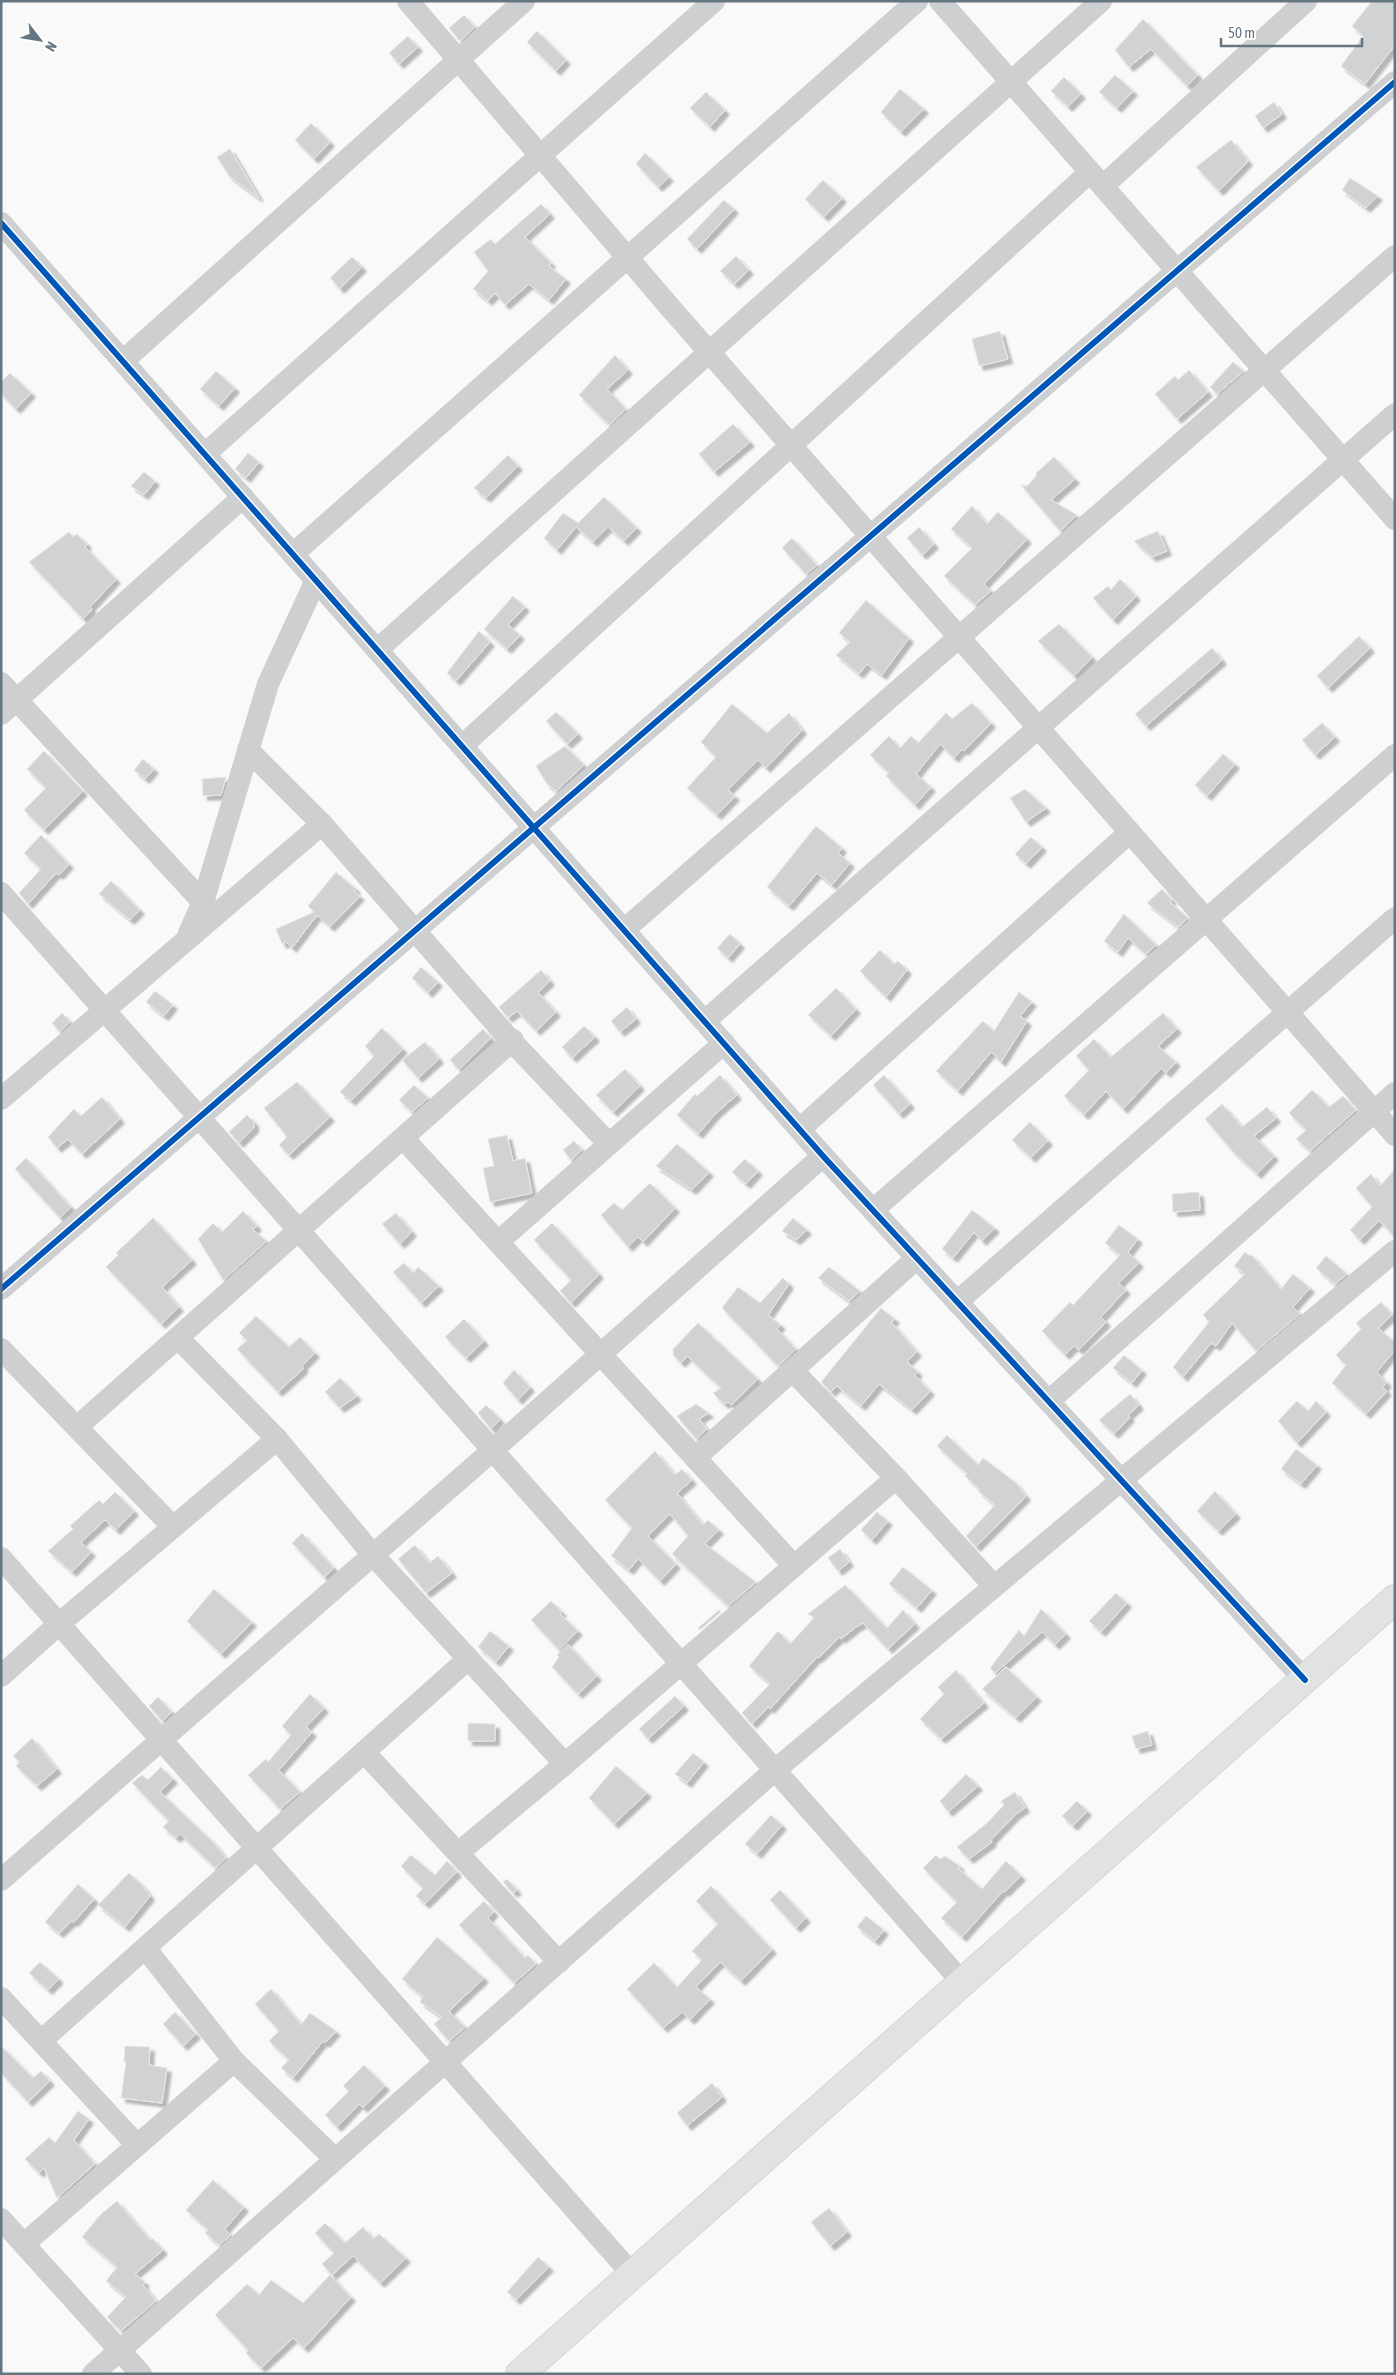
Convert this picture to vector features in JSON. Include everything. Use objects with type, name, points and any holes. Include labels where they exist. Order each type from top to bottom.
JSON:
[{"type":"main road","points":[[520,2374],[1395,1599]]},
{"type":"street","points":[[408,1],[628,258],[1395,1135]]},
{"type":"street","points":[[123,361],[524,1]]},
{"type":"street","points":[[205,454],[714,1]]},
{"type":"street","points":[[293,554],[917,1]]},
{"type":"street","points":[[940,1],[1395,518]]},
{"type":"street","points":[[377,650],[1102,1]]},
{"type":"street","points":[[462,746],[791,445],[1096,179],[1306,1]]},
{"type":"street","points":[[1,1289],[1395,82]]},
{"type":"street","points":[[1,223],[823,1156],[1305,1680]]},
{"type":"street","points":[[624,930],[1395,256]]},
{"type":"street","points":[[705,1022],[1395,414]]},
{"type":"street","points":[[9,707],[243,496]]},
{"type":"street","points":[[209,909],[248,750],[268,684],[316,580]]},
{"type":"street","points":[[1,683],[9,707],[209,909]]},
{"type":"street","points":[[248,750],[322,824],[415,931],[609,1144]]},
{"type":"street","points":[[873,1210],[1395,755]]},
{"type":"street","points":[[1,1099],[187,939],[209,909],[322,824]]},
{"type":"street","points":[[800,1129],[1130,832]]},
{"type":"street","points":[[1,893],[962,1982]]},
{"type":"street","points":[[957,1302],[1395,918]]},
{"type":"street","points":[[77,1427],[513,1040]]},
{"type":"street","points":[[498,1242],[724,1043]]},
{"type":"street","points":[[1049,1401],[1395,1093]]},
{"type":"street","points":[[403,1138],[794,1566]]},
{"type":"street","points":[[1,1880],[493,1450],[823,1156]]},
{"type":"street","points":[[93,2374],[775,1770],[1395,1251]]},
{"type":"street","points":[[695,1458],[917,1258]]},
{"type":"street","points":[[178,1338],[277,1439],[372,1555],[565,1764]]},
{"type":"street","points":[[1,1349],[174,1527]]},
{"type":"street","points":[[792,1370],[896,1478],[994,1586]]},
{"type":"street","points":[[1,1676],[59,1624],[277,1439]]},
{"type":"street","points":[[458,1853],[682,1664],[896,1478]]},
{"type":"street","points":[[1,1558],[632,2274]]},
{"type":"street","points":[[41,2041],[468,1659]]},
{"type":"street","points":[[364,1752],[559,1962]]},
{"type":"street","points":[[146,1949],[234,2061],[335,2159]]},
{"type":"street","points":[[1,1998],[137,2145]]},
{"type":"street","points":[[24,2244],[234,2061]]},
{"type":"street","points":[[1,2219],[141,2374]]},
{"type":"building","points":[[1372,1],[1395,1],[1395,45],[1365,84],[1341,66],[1363,36],[1352,26]]},
{"type":"building","points":[[464,15],[475,27],[460,41],[449,28]]},
{"type":"building","points":[[1143,19],[1198,75],[1187,86],[1151,49],[1129,67],[1115,50]]},
{"type":"building","points":[[537,31],[566,60],[556,71],[527,42]]},
{"type":"building","points":[[408,36],[418,47],[399,64],[389,53]]},
{"type":"building","points":[[1115,75],[1133,91],[1117,108],[1099,92]]},
{"type":"building","points":[[1064,77],[1081,94],[1068,107],[1051,91]]},
{"type":"building","points":[[900,89],[924,109],[901,132],[881,112]]},
{"type":"building","points":[[706,92],[725,110],[710,127],[690,108]]},
{"type":"building","points":[[1274,102],[1282,114],[1263,128],[1255,116]]},
{"type":"building","points":[[311,123],[330,142],[314,159],[295,140]]},
{"type":"building","points":[[1231,140],[1248,161],[1219,191],[1196,167]]},
{"type":"building","points":[[230,149],[259,198],[229,176],[217,157]]},
{"type":"building","points":[[645,153],[669,177],[658,187],[636,164]]},
{"type":"building","points":[[1350,178],[1378,196],[1366,208],[1342,190]]},
{"type":"building","points":[[823,180],[842,198],[824,217],[805,199]]},
{"type":"building","points":[[724,200],[734,209],[697,249],[687,239]]},
{"type":"building","points":[[541,204],[550,214],[525,237],[551,263],[549,266],[566,279],[549,300],[529,284],[505,305],[495,293],[488,301],[473,289],[488,271],[474,252],[491,239],[495,244]]},
{"type":"building","points":[[736,256],[749,270],[734,284],[720,271]]},
{"type":"building","points":[[352,257],[362,267],[340,289],[330,278]]},
{"type":"building","points":[[1000,331],[1008,359],[979,366],[972,339]]},
{"type":"building","points":[[615,355],[628,370],[607,389],[626,409],[609,425],[579,395]]},
{"type":"building","points":[[1233,362],[1244,371],[1217,394],[1210,387]]},
{"type":"building","points":[[1189,370],[1208,392],[1177,419],[1155,394],[1175,376],[1178,380]]},
{"type":"building","points":[[216,371],[235,388],[219,406],[200,389]]},
{"type":"building","points":[[10,373],[31,393],[16,409],[1,394],[1,382]]},
{"type":"building","points":[[733,424],[750,442],[714,472],[699,454]]},
{"type":"building","points":[[248,453],[259,462],[246,478],[235,469]]},
{"type":"building","points":[[508,455],[518,466],[486,498],[474,488]]},
{"type":"building","points":[[1054,457],[1075,479],[1051,500],[1077,515],[1060,531],[1021,485],[1027,486],[1037,475],[1035,474]]},
{"type":"building","points":[[144,472],[155,481],[144,495],[131,486]]},
{"type":"building","points":[[604,497],[637,528],[624,541],[608,527],[593,542],[576,527],[557,550],[544,538],[563,513],[578,523]]},
{"type":"building","points":[[972,506],[987,524],[998,512],[1027,539],[984,584],[991,591],[975,605],[944,576],[972,548],[951,529]]},
{"type":"building","points":[[919,527],[934,544],[922,555],[907,538]]},
{"type":"building","points":[[1158,531],[1167,551],[1152,557],[1134,541]]},
{"type":"building","points":[[69,532],[73,537],[77,534],[87,544],[85,547],[116,579],[90,607],[92,609],[83,619],[29,562]]},
{"type":"building","points":[[792,538],[817,565],[806,574],[782,548]]},
{"type":"building","points":[[1120,579],[1136,596],[1113,620],[1093,598],[1108,586],[1111,590]]},
{"type":"building","points":[[513,596],[525,607],[508,625],[520,635],[507,649],[484,629]]},
{"type":"building","points":[[866,600],[909,638],[882,675],[867,664],[859,674],[836,655],[850,642],[839,633]]},
{"type":"building","points":[[1059,624],[1092,657],[1074,676],[1038,641]]},
{"type":"building","points":[[479,631],[490,642],[456,681],[447,673]]},
{"type":"building","points":[[1359,636],[1370,648],[1328,688],[1317,676]]},
{"type":"building","points":[[1212,648],[1222,660],[1146,726],[1135,714]]},
{"type":"building","points":[[972,703],[991,723],[964,751],[962,749],[954,758],[940,744],[916,774],[931,787],[915,805],[886,776],[889,773],[870,755],[889,736],[900,748],[911,736],[918,743],[946,713],[952,719]]},
{"type":"building","points":[[732,704],[767,733],[789,713],[802,730],[766,768],[758,760],[728,790],[735,796],[717,815],[687,788],[716,757],[701,742]]},
{"type":"building","points":[[556,712],[578,734],[567,744],[546,721]]},
{"type":"building","points":[[1322,723],[1335,737],[1315,755],[1302,740]]},
{"type":"building","points":[[565,746],[584,765],[556,791],[547,784],[536,766]]},
{"type":"building","points":[[44,751],[83,791],[44,830],[24,810],[46,788],[27,769]]},
{"type":"building","points":[[1223,754],[1235,764],[1207,796],[1195,785]]},
{"type":"building","points":[[143,759],[154,769],[145,779],[134,770]]},
{"type":"building","points":[[226,777],[221,795],[203,796],[202,779]]},
{"type":"building","points":[[1025,789],[1046,808],[1026,822],[1010,798]]},
{"type":"building","points":[[816,826],[842,848],[838,853],[850,863],[832,885],[817,873],[789,906],[767,887]]},
{"type":"building","points":[[41,835],[69,864],[59,875],[56,873],[28,904],[19,893],[41,869],[24,853]]},
{"type":"building","points":[[1031,837],[1042,847],[1026,864],[1015,854]]},
{"type":"building","points":[[336,872],[356,889],[354,891],[360,896],[330,927],[317,915],[292,948],[286,942],[282,944],[276,929],[314,912],[308,906]]},
{"type":"building","points":[[111,881],[140,910],[130,920],[99,894]]},
{"type":"building","points":[[1162,889],[1172,900],[1170,902],[1188,918],[1178,927],[1147,903]]},
{"type":"building","points":[[1124,914],[1156,945],[1146,955],[1128,938],[1118,952],[1104,941]]},
{"type":"building","points":[[730,934],[740,944],[728,958],[717,948]]},
{"type":"building","points":[[880,950],[894,964],[898,961],[907,970],[886,997],[860,971]]},
{"type":"building","points":[[421,967],[438,982],[428,993],[412,978]]},
{"type":"building","points":[[541,970],[550,981],[538,992],[556,1012],[536,1031],[517,1011],[508,1018],[499,1007]]},
{"type":"building","points":[[836,988],[856,1009],[831,1036],[808,1015]]},
{"type":"building","points":[[155,991],[173,1005],[164,1016],[146,1002]]},
{"type":"building","points":[[1019,992],[1032,1002],[1020,1016],[1027,1021],[1001,1062],[991,1052],[958,1091],[936,1071],[983,1021],[994,1031]]},
{"type":"building","points":[[627,1007],[636,1019],[620,1032],[611,1021]]},
{"type":"building","points":[[62,1013],[70,1022],[60,1032],[52,1023]]},
{"type":"building","points":[[1163,1013],[1177,1029],[1158,1046],[1176,1062],[1166,1073],[1161,1068],[1123,1109],[1106,1091],[1084,1115],[1064,1096],[1089,1070],[1076,1056],[1094,1039],[1111,1057]]},
{"type":"building","points":[[584,1026],[595,1037],[572,1058],[562,1047]]},
{"type":"building","points":[[382,1028],[403,1049],[351,1101],[340,1092],[374,1056],[365,1046]]},
{"type":"building","points":[[483,1029],[491,1038],[459,1070],[450,1060]]},
{"type":"building","points":[[425,1042],[439,1059],[418,1078],[402,1060]]},
{"type":"building","points":[[625,1069],[640,1086],[613,1112],[596,1095]]},
{"type":"building","points":[[720,1075],[737,1095],[716,1113],[698,1134],[677,1115],[695,1094],[697,1096]]},
{"type":"building","points":[[884,1075],[910,1104],[899,1114],[873,1085]]},
{"type":"building","points":[[297,1082],[330,1117],[289,1155],[279,1145],[287,1137],[264,1108]]},
{"type":"building","points":[[414,1085],[428,1098],[412,1112],[399,1100]]},
{"type":"building","points":[[1312,1090],[1329,1107],[1343,1096],[1356,1110],[1310,1151],[1296,1139],[1306,1130],[1289,1113]]},
{"type":"building","points":[[102,1097],[120,1119],[82,1154],[68,1139],[57,1148],[48,1137],[74,1109],[81,1116]]},
{"type":"building","points":[[1222,1104],[1242,1127],[1267,1107],[1276,1118],[1254,1136],[1274,1156],[1257,1174],[1234,1153],[1205,1119]]},
{"type":"building","points":[[247,1115],[254,1122],[254,1128],[239,1143],[229,1132]]},
{"type":"building","points":[[1030,1122],[1048,1141],[1031,1158],[1012,1140]]},
{"type":"building","points":[[507,1135],[513,1161],[525,1158],[532,1193],[490,1202],[483,1168],[494,1166],[488,1139]]},
{"type":"building","points":[[574,1141],[582,1150],[571,1160],[563,1150]]},
{"type":"building","points":[[677,1144],[709,1172],[692,1190],[656,1166]]},
{"type":"building","points":[[26,1158],[71,1207],[60,1218],[15,1169]]},
{"type":"building","points":[[745,1159],[758,1171],[746,1184],[732,1172]]},
{"type":"building","points":[[1395,1169],[1395,1238],[1379,1220],[1360,1240],[1350,1230],[1372,1207],[1356,1188],[1371,1174],[1380,1186]]},
{"type":"building","points":[[650,1183],[675,1208],[643,1242],[638,1237],[628,1247],[601,1215],[614,1203],[622,1210]]},
{"type":"building","points":[[1199,1192],[1200,1210],[1173,1212],[1172,1194]]},
{"type":"building","points":[[972,1210],[995,1228],[982,1241],[974,1232],[953,1258],[942,1249]]},
{"type":"building","points":[[243,1211],[257,1226],[253,1230],[267,1241],[223,1280],[198,1239],[213,1223],[222,1232]]},
{"type":"building","points":[[396,1213],[412,1232],[400,1244],[382,1224]]},
{"type":"building","points":[[153,1218],[192,1260],[162,1287],[179,1307],[161,1324],[106,1267],[118,1255],[116,1253]]},
{"type":"building","points":[[793,1218],[807,1230],[796,1240],[782,1231]]},
{"type":"building","points":[[552,1223],[599,1274],[571,1303],[560,1291],[571,1280],[534,1240]]},
{"type":"building","points":[[1119,1225],[1138,1239],[1128,1252],[1139,1263],[1119,1283],[1126,1290],[1101,1317],[1106,1322],[1079,1350],[1074,1346],[1065,1355],[1042,1331],[1070,1302],[1073,1305],[1120,1255],[1105,1243]]},
{"type":"building","points":[[1245,1252],[1250,1256],[1251,1254],[1281,1289],[1293,1274],[1310,1288],[1293,1307],[1300,1314],[1256,1351],[1232,1323],[1216,1346],[1211,1343],[1183,1377],[1173,1367],[1209,1322],[1203,1315],[1245,1274],[1234,1266]]},
{"type":"building","points":[[1326,1256],[1347,1274],[1335,1284],[1316,1268]]},
{"type":"building","points":[[404,1263],[413,1273],[418,1267],[439,1286],[421,1303],[393,1272]]},
{"type":"building","points":[[829,1267],[860,1291],[849,1301],[818,1278]]},
{"type":"building","points":[[783,1278],[789,1284],[768,1315],[781,1325],[777,1329],[796,1349],[778,1366],[722,1308],[738,1287],[760,1303]]},
{"type":"building","points":[[1381,1302],[1392,1315],[1378,1328],[1395,1342],[1395,1350],[1377,1372],[1387,1383],[1383,1387],[1387,1391],[1366,1414],[1332,1383],[1346,1365],[1336,1355],[1361,1329],[1356,1323]]},
{"type":"building","points":[[881,1308],[895,1319],[891,1322],[917,1352],[907,1362],[918,1372],[915,1375],[930,1391],[912,1410],[879,1384],[861,1406],[837,1386],[831,1392],[821,1382]]},
{"type":"building","points":[[256,1316],[289,1347],[300,1337],[315,1353],[302,1366],[304,1368],[278,1392],[237,1349],[247,1340],[239,1333]]},
{"type":"building","points":[[464,1319],[484,1341],[466,1358],[445,1337]]},
{"type":"building","points":[[698,1323],[758,1379],[731,1405],[728,1402],[724,1404],[713,1393],[721,1388],[687,1356],[681,1363],[673,1355],[673,1349]]},
{"type":"building","points":[[1124,1355],[1142,1370],[1132,1383],[1113,1368]]},
{"type":"building","points":[[514,1370],[530,1387],[518,1400],[503,1383]]},
{"type":"building","points":[[340,1378],[357,1396],[340,1408],[325,1392]]},
{"type":"building","points":[[1130,1394],[1139,1405],[1128,1415],[1130,1417],[1114,1434],[1099,1420]]},
{"type":"building","points":[[1297,1401],[1308,1411],[1316,1401],[1326,1412],[1297,1443],[1278,1421]]},
{"type":"building","points":[[696,1404],[709,1413],[699,1419],[707,1429],[696,1439],[677,1416]]},
{"type":"building","points":[[486,1405],[500,1419],[491,1429],[478,1413]]},
{"type":"building","points":[[947,1435],[978,1465],[983,1458],[1015,1482],[1026,1496],[976,1547],[966,1536],[995,1505],[978,1491],[980,1490],[965,1476],[967,1474],[937,1446]]},
{"type":"building","points":[[1296,1449],[1317,1465],[1301,1484],[1281,1469]]},
{"type":"building","points":[[655,1451],[675,1475],[682,1469],[692,1480],[677,1493],[703,1525],[708,1520],[719,1530],[705,1544],[756,1582],[728,1606],[672,1554],[688,1536],[670,1514],[648,1536],[676,1564],[660,1581],[638,1559],[629,1570],[611,1556],[632,1528],[605,1500]]},
{"type":"building","points":[[1215,1491],[1236,1514],[1218,1531],[1197,1511]]},
{"type":"building","points":[[115,1492],[134,1511],[116,1530],[105,1520],[81,1542],[91,1552],[72,1572],[48,1551],[73,1529],[70,1526],[99,1500],[103,1504]]},
{"type":"building","points":[[877,1512],[888,1521],[872,1540],[861,1530]]},
{"type":"building","points":[[302,1533],[334,1568],[324,1577],[292,1543]]},
{"type":"building","points":[[415,1545],[429,1563],[438,1556],[452,1573],[426,1593],[398,1559]]},
{"type":"building","points":[[840,1549],[849,1562],[838,1571],[828,1558]]},
{"type":"building","points":[[903,1567],[932,1590],[917,1608],[889,1584]]},
{"type":"building","points":[[845,1585],[887,1628],[903,1610],[915,1624],[888,1649],[863,1623],[856,1627],[841,1639],[840,1637],[817,1657],[770,1709],[768,1707],[752,1724],[742,1713],[770,1684],[749,1666],[778,1631],[790,1644],[814,1618],[808,1614]]},
{"type":"building","points":[[214,1589],[252,1622],[221,1654],[187,1621]]},
{"type":"building","points":[[1116,1593],[1127,1603],[1101,1632],[1089,1621]]},
{"type":"building","points":[[551,1601],[562,1612],[560,1614],[578,1631],[559,1650],[531,1620]]},
{"type":"building","points":[[1041,1609],[1066,1634],[1055,1645],[1042,1632],[995,1673],[990,1668],[1019,1630],[1024,1636]]},
{"type":"building","points":[[719,1610],[721,1612],[700,1630],[698,1628]]},
{"type":"building","points":[[490,1631],[509,1646],[496,1662],[478,1647]]},
{"type":"building","points":[[568,1644],[597,1676],[578,1694],[552,1667],[559,1657],[557,1655]]},
{"type":"building","points":[[1006,1667],[1037,1697],[1016,1718],[982,1689]]},
{"type":"building","points":[[956,1670],[984,1703],[941,1739],[920,1719],[944,1694],[938,1687]]},
{"type":"building","points":[[310,1694],[324,1708],[306,1727],[312,1732],[279,1770],[300,1792],[280,1809],[248,1775],[266,1759],[268,1762],[291,1735],[282,1726]]},
{"type":"building","points":[[675,1696],[684,1706],[648,1739],[639,1729]]},
{"type":"building","points":[[158,1697],[172,1712],[162,1721],[149,1706]]},
{"type":"building","points":[[468,1723],[495,1724],[495,1741],[468,1741]]},
{"type":"building","points":[[1148,1731],[1152,1745],[1136,1749],[1132,1736]]},
{"type":"building","points":[[32,1738],[57,1769],[37,1786],[16,1766],[20,1762],[13,1756]]},
{"type":"building","points":[[693,1753],[704,1762],[687,1783],[675,1774]]},
{"type":"building","points":[[616,1766],[647,1793],[614,1824],[589,1798]]},
{"type":"building","points":[[161,1767],[173,1779],[160,1792],[213,1842],[226,1858],[215,1868],[180,1834],[176,1838],[163,1827],[169,1821],[132,1783],[142,1775],[148,1780]]},
{"type":"building","points":[[966,1774],[978,1786],[948,1812],[940,1801]]},
{"type":"building","points":[[1015,1792],[1025,1808],[1016,1814],[991,1840],[992,1842],[969,1859],[957,1847],[987,1823],[1004,1805],[1001,1801]]},
{"type":"building","points":[[1077,1801],[1087,1811],[1073,1826],[1062,1816]]},
{"type":"building","points":[[771,1815],[782,1825],[757,1854],[745,1844]]},
{"type":"building","points":[[411,1855],[435,1875],[447,1861],[457,1872],[425,1904],[416,1896],[423,1888],[401,1866]]},
{"type":"building","points":[[936,1855],[940,1859],[945,1856],[960,1866],[958,1868],[982,1889],[1006,1861],[1021,1876],[1005,1892],[1003,1891],[962,1937],[941,1918],[957,1902],[923,1868]]},
{"type":"building","points":[[129,1873],[142,1885],[150,1896],[125,1927],[98,1905]]},
{"type":"building","points":[[507,1879],[517,1890],[513,1893],[503,1882]]},
{"type":"building","points":[[78,1884],[94,1899],[74,1922],[72,1921],[59,1933],[45,1922]]},
{"type":"building","points":[[711,1886],[772,1949],[741,1981],[720,1962],[696,1987],[710,1999],[690,2020],[682,2012],[663,2028],[627,1989],[654,1963],[677,1987],[702,1960],[692,1951],[718,1924],[696,1901]]},
{"type":"building","points":[[780,1890],[806,1918],[796,1928],[770,1900]]},
{"type":"building","points":[[484,1901],[494,1912],[488,1918],[525,1958],[528,1955],[536,1964],[514,1983],[459,1925]]},
{"type":"building","points":[[866,1916],[884,1930],[875,1941],[857,1927]]},
{"type":"building","points":[[437,1937],[484,1978],[449,2011],[465,2027],[449,2041],[434,2024],[442,2017],[420,2002],[423,1997],[402,1979]]},
{"type":"building","points":[[40,1962],[59,1979],[48,1990],[29,1973]]},
{"type":"building","points":[[271,1989],[301,2025],[310,2013],[336,2031],[325,2043],[323,2041],[293,2078],[281,2068],[289,2060],[269,2041],[279,2031],[255,2004]]},
{"type":"building","points":[[175,2012],[196,2034],[183,2046],[163,2024]]},
{"type":"building","points":[[1,2046],[33,2078],[41,2071],[50,2081],[28,2102],[1,2073]]},
{"type":"building","points":[[125,2046],[150,2047],[149,2065],[167,2068],[162,2103],[121,2098],[126,2062],[124,2062]]},
{"type":"building","points":[[364,2065],[385,2086],[363,2108],[359,2104],[337,2127],[325,2115],[349,2091],[343,2086]]},
{"type":"building","points":[[712,2083],[722,2097],[687,2126],[677,2113]]},
{"type":"building","points":[[78,2111],[89,2119],[74,2140],[95,2164],[57,2198],[44,2168],[39,2173],[25,2159],[49,2137],[55,2143]]},
{"type":"building","points":[[213,2180],[244,2207],[225,2229],[231,2235],[219,2245],[205,2233],[208,2230],[186,2210]]},
{"type":"building","points":[[117,2201],[150,2240],[152,2238],[163,2250],[135,2274],[145,2282],[143,2285],[156,2301],[121,2331],[107,2317],[126,2297],[106,2281],[117,2267],[82,2237],[101,2214]]},
{"type":"building","points":[[829,2208],[847,2232],[830,2246],[811,2222]]},
{"type":"building","points":[[325,2223],[345,2243],[363,2227],[373,2239],[379,2234],[406,2258],[380,2283],[353,2256],[332,2275],[322,2264],[334,2253],[315,2233]]},
{"type":"building","points":[[538,2257],[549,2267],[516,2300],[507,2292]]},
{"type":"building","points":[[330,2275],[351,2297],[304,2348],[293,2338],[261,2368],[246,2353],[248,2350],[215,2315],[247,2284],[259,2295],[271,2280],[303,2303]]},
{"type":"cycle path","points":[[1,1289],[1395,82]]},
{"type":"cycle path","points":[[1,223],[823,1156],[1305,1680]]}]
